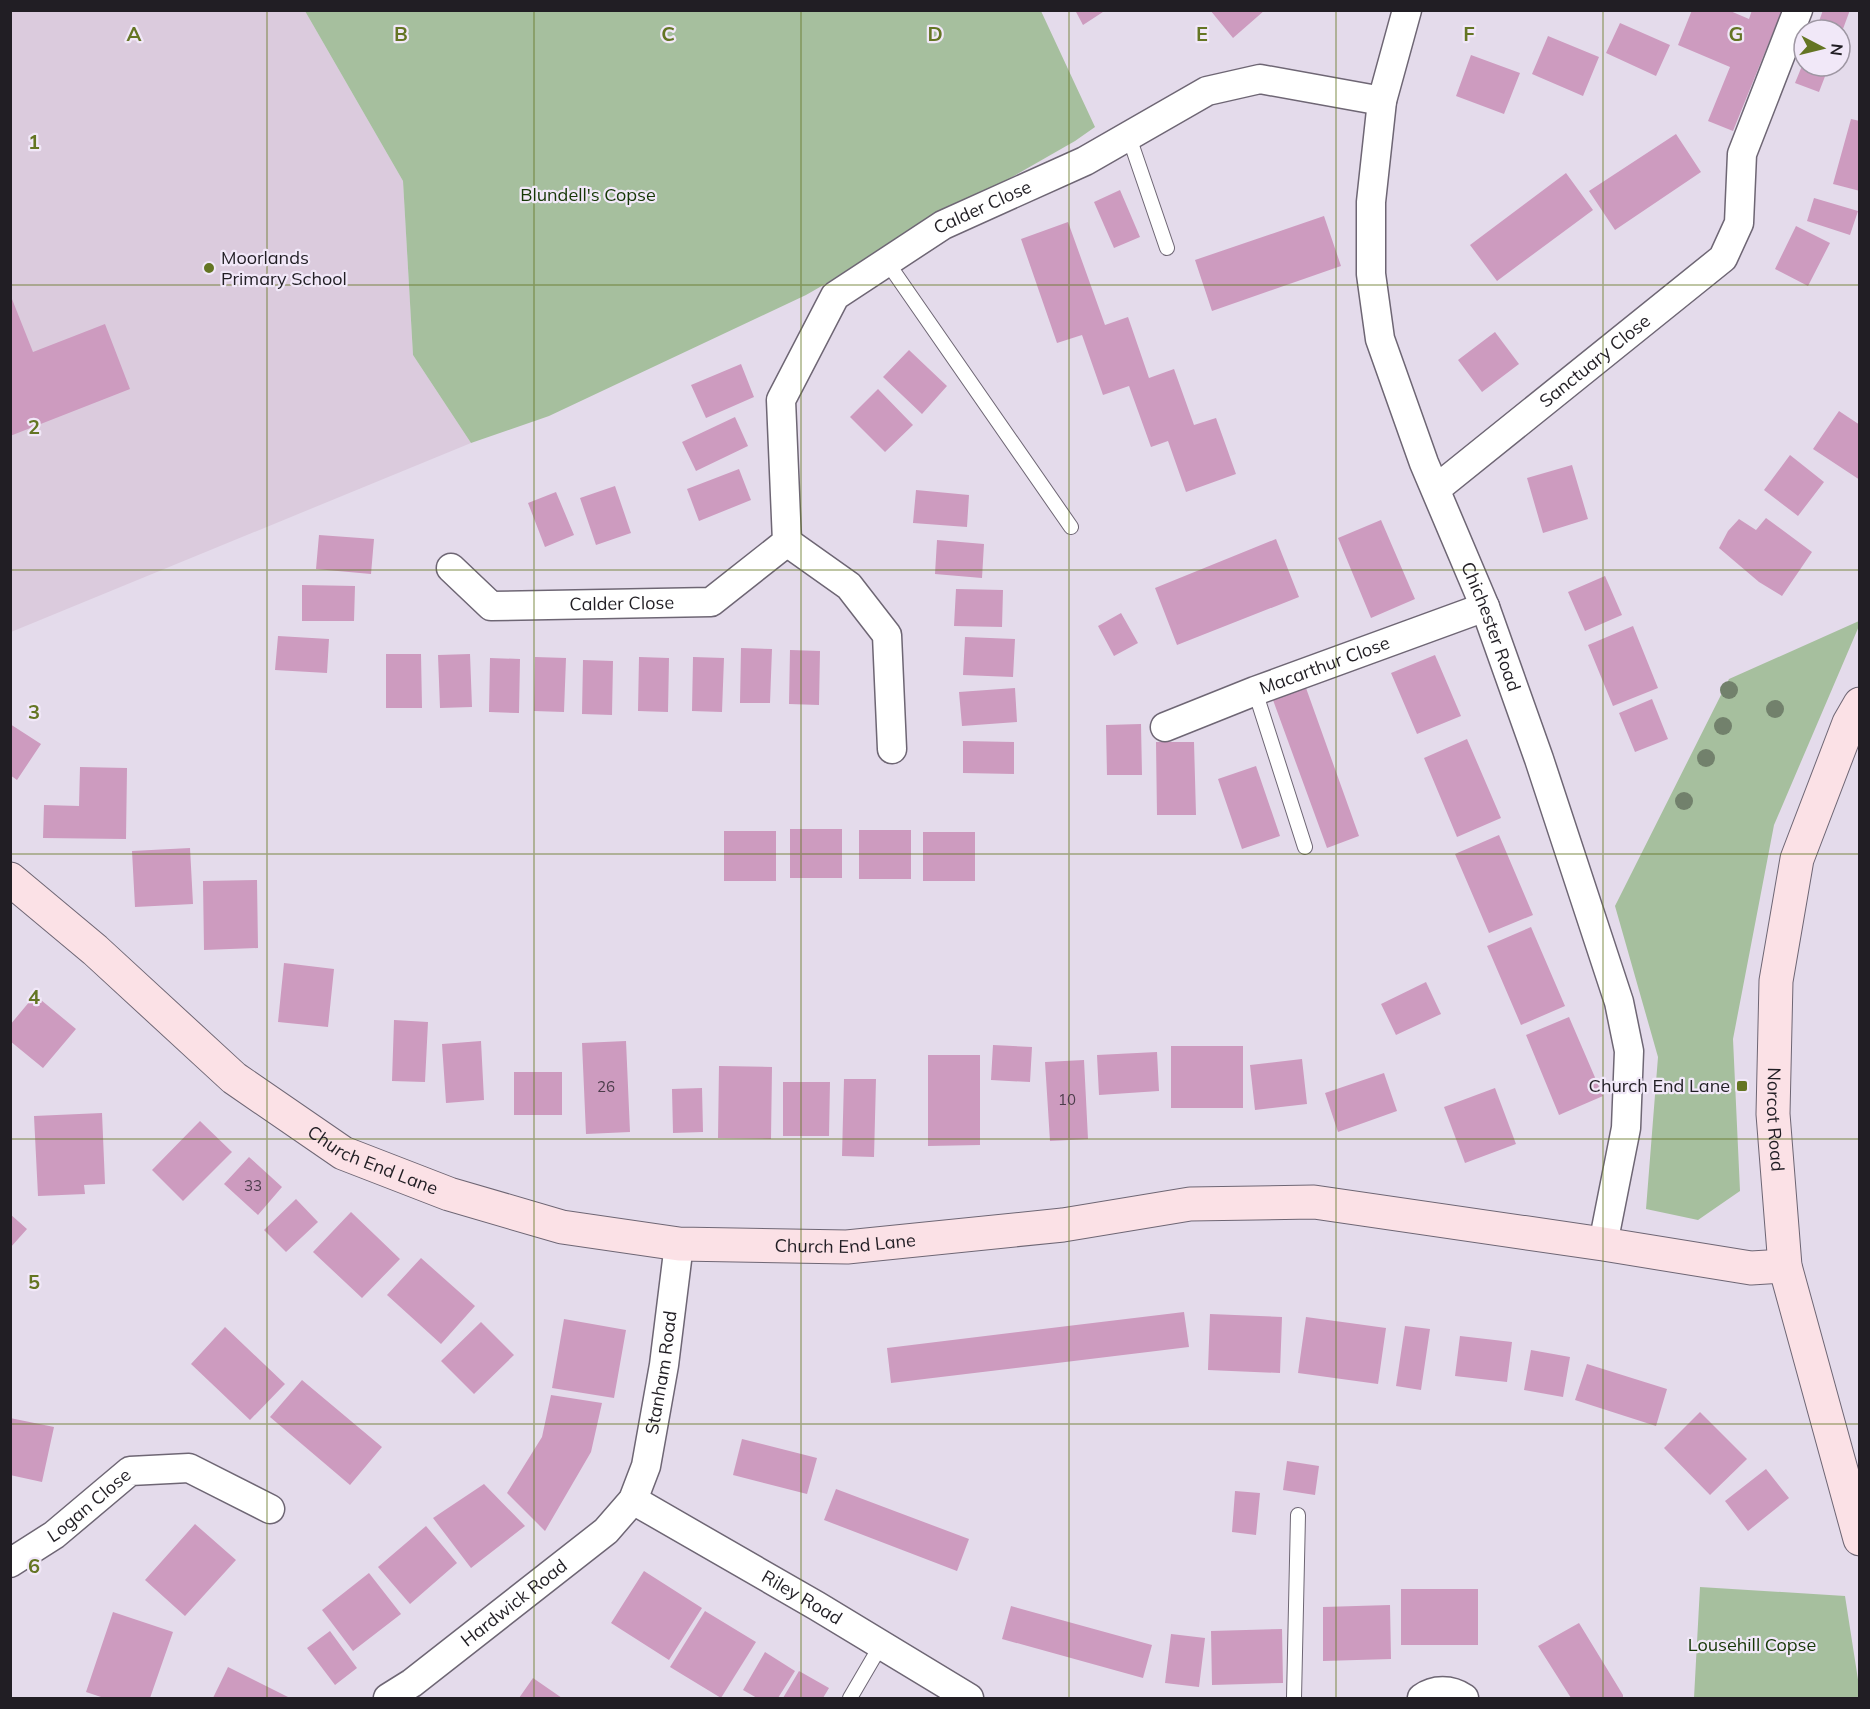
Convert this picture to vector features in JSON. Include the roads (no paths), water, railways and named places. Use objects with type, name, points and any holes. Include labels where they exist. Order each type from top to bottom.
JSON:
[{"type":"street","name":"Chichester Road","points":[[1407,10],[1382,101],[1371,202],[1372,285],[1380,339],[1424,463],[1485,607],[1539,759],[1619,1002],[1629,1051],[1626,1128],[1603,1244]]},
{"type":"street","name":"Sanctuary Close","points":[[1436,489],[1723,258],[1739,223],[1742,154],[1798,10]]},
{"type":"street","name":"Calder Close","points":[[451,568],[491,606],[711,602],[787,542],[781,399],[835,296],[943,225],[1085,162],[1207,91],[1260,79],[1382,101]]},
{"type":"street","points":[[787,542],[849,586],[887,635],[892,749]]},
{"type":"street","name":"Macarthur Close","points":[[1165,727],[1255,691],[1485,607]]},
{"type":"street","name":"Norcot Road","points":[[1860,704],[1849,723],[1797,859],[1776,981],[1773,1114],[1785,1266],[1860,1539]]},
{"type":"street","name":"Church End Lane","points":[[10,879],[95,950],[234,1078],[343,1153],[449,1194],[562,1227],[679,1244],[847,1247],[1063,1225],[1190,1204],[1314,1202],[1751,1268],[1785,1266]]},
{"type":"street","name":"Stanham Road","points":[[633,1500],[646,1466],[664,1365],[679,1244]]},
{"type":"street","name":"Logan Close","points":[[10,1563],[54,1535],[130,1471],[189,1468],[270,1509]]},
{"type":"street","name":"Riley Road","points":[[633,1500],[818,1606],[969,1698]]},
{"type":"street","name":"Hardwick Road","points":[[388,1698],[420,1691],[606,1532],[633,1500]]},
{"type":"street","points":[[1422,1698],[1436,1692],[1454,1693],[1464,1698]]},
{"type":"lane","points":[[1129,137],[1167,248]]},
{"type":"lane","points":[[887,262],[1071,527]]},
{"type":"lane","points":[[1255,691],[1305,847]]},
{"type":"lane","points":[[1294,1698],[1299,1515]]},
{"type":"lane","points":[[850,1698],[881,1645]]},
{"type":"place","name":"Moorlands Primary School","points":[[209,268]]},
{"type":"place","name":"Church End Lane","points":[[1742,1086]]},
{"type":"park label","name":"Blundell's Copse","points":[[588,195]]},
{"type":"park label","name":"Lousehill Copse","points":[[1752,1645]]}]
